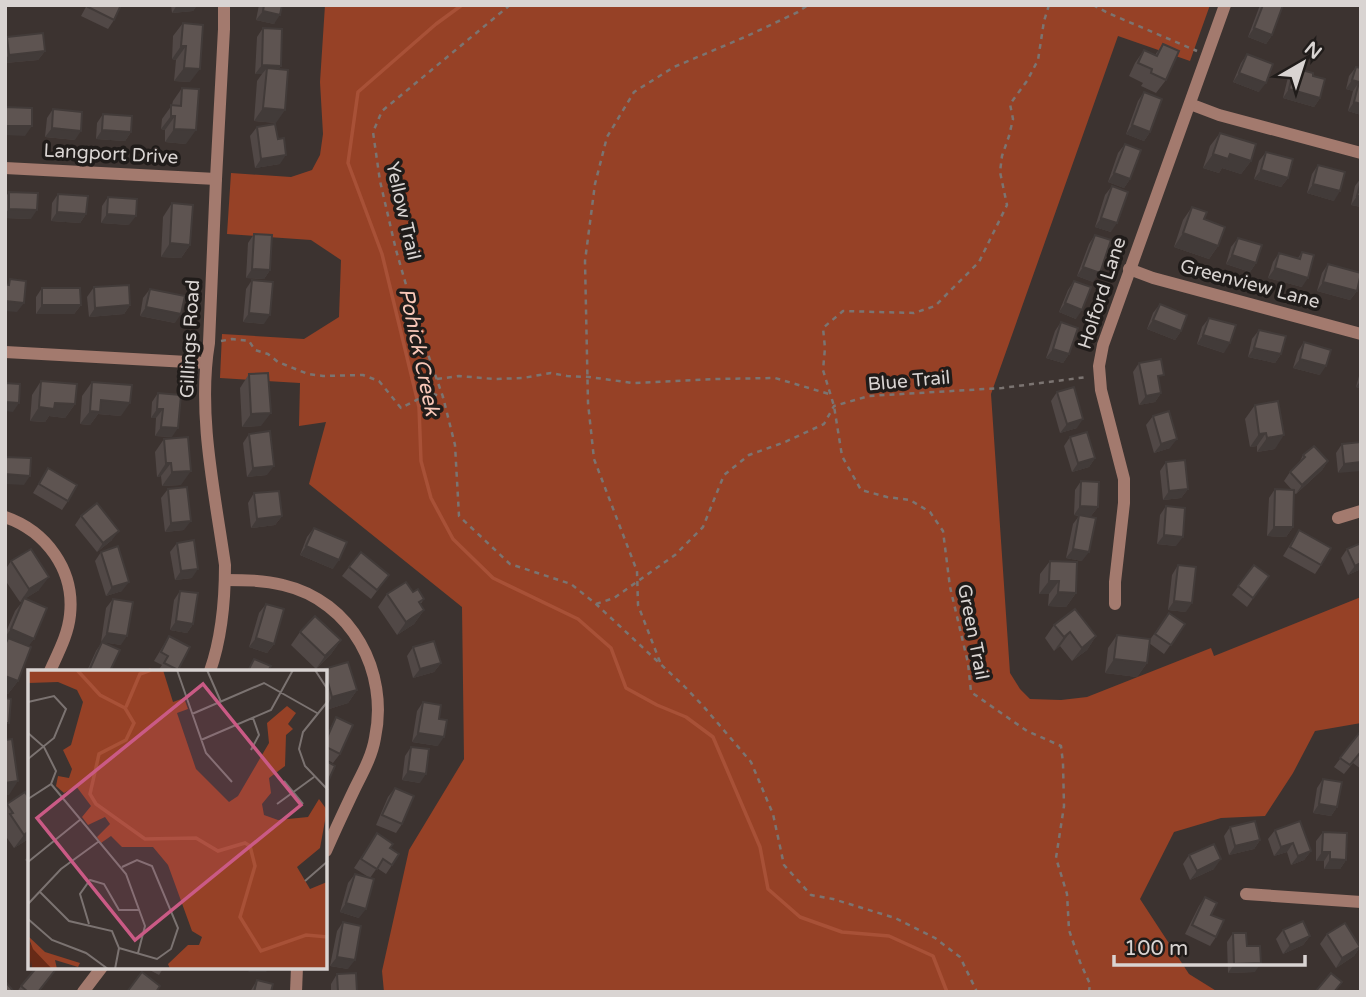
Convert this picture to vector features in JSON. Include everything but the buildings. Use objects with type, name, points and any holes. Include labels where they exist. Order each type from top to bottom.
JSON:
[{"type":"street","name":"Gillings Road","points":[[210,670],[222,621],[225,580],[208,441],[206,363],[225,29],[224,5]]},
{"type":"street","name":"Holford Lane","points":[[1115,604],[1124,480],[1099,377],[1102,345],[1225,5]]},
{"type":"street","points":[[1190,104],[1361,153]]},
{"type":"street","name":"Langport Drive","points":[[5,168],[216,179]]},
{"type":"street","name":"Greenview Lane","points":[[1129,269],[1153,278],[1361,334]]},
{"type":"street","points":[[5,352],[206,363]]},
{"type":"street","points":[[1338,518],[1361,510]]},
{"type":"street","points":[[5,517],[27,527],[46,542],[60,563],[69,586],[68,628],[50,670]]},
{"type":"street","points":[[225,580],[263,581],[284,585],[309,595],[331,608],[349,626],[369,659],[379,698],[375,741],[327,849]]},
{"type":"street","points":[[1246,894],[1361,902]]},
{"type":"street","points":[[83,992],[100,969]]},
{"type":"street","points":[[296,992],[297,969]]},
{"type":"path","name":"Yellow Trail","points":[[510,5],[382,111],[373,132],[380,181],[396,250],[417,323],[443,397],[455,445],[459,516],[510,565],[571,584],[661,664]]},
{"type":"path","points":[[808,5],[745,37],[674,67],[634,92],[607,136],[595,184],[585,261],[588,403],[594,459],[637,571],[638,605],[661,664],[704,707],[751,762],[773,814],[784,865],[811,895],[895,918],[935,938],[960,957],[977,992]]},
{"type":"path","points":[[596,604],[614,598],[675,555],[703,527],[724,475],[749,455],[824,424],[834,406],[823,370],[823,328],[828,323],[843,312],[914,313],[935,306],[979,262],[1007,205],[1000,172],[1013,119],[1010,104],[1038,60],[1049,5]]},
{"type":"path","points":[[1093,5],[1207,55]]},
{"type":"path","points":[[209,343],[232,339],[249,341],[255,350],[308,374],[363,375],[379,381],[401,408],[430,393],[443,397]]},
{"type":"path","points":[[437,379],[459,376],[523,378],[551,373],[633,383],[775,378],[829,394]]},
{"type":"path","name":"Blue Trail","points":[[834,406],[869,396],[1002,388],[1099,377]]},
{"type":"path","name":"Green Trail","points":[[834,406],[842,456],[861,490],[911,500],[930,512],[943,531],[950,587],[968,663],[971,692],[1027,731],[1061,746],[1064,806],[1056,858],[1067,894],[1069,930],[1090,984],[1089,992]]},
{"type":"shaded area","points":[[325,5],[1210,5],[1190,61],[1118,36],[991,394],[1010,673],[1030,699],[1087,697],[1211,648],[1214,656],[1361,597],[1361,723],[1315,731],[1293,773],[1265,816],[1221,818],[1174,832],[1140,899],[1189,974],[1218,992],[384,992],[382,971],[409,850],[464,759],[462,607],[309,484],[326,422],[299,426],[300,383],[220,378],[222,334],[304,339],[339,317],[341,260],[311,240],[227,234],[231,173],[291,177],[312,170],[320,155],[323,134],[320,82]]},
{"type":"waterway","name":"Pohick Creek","points":[[462,5],[436,24],[358,92],[348,163],[382,254],[419,407],[421,461],[431,498],[453,539],[493,578],[578,619],[611,648],[626,688],[686,717],[713,737],[760,847],[768,889],[800,917],[842,932],[889,936],[933,956],[947,992]]}]
